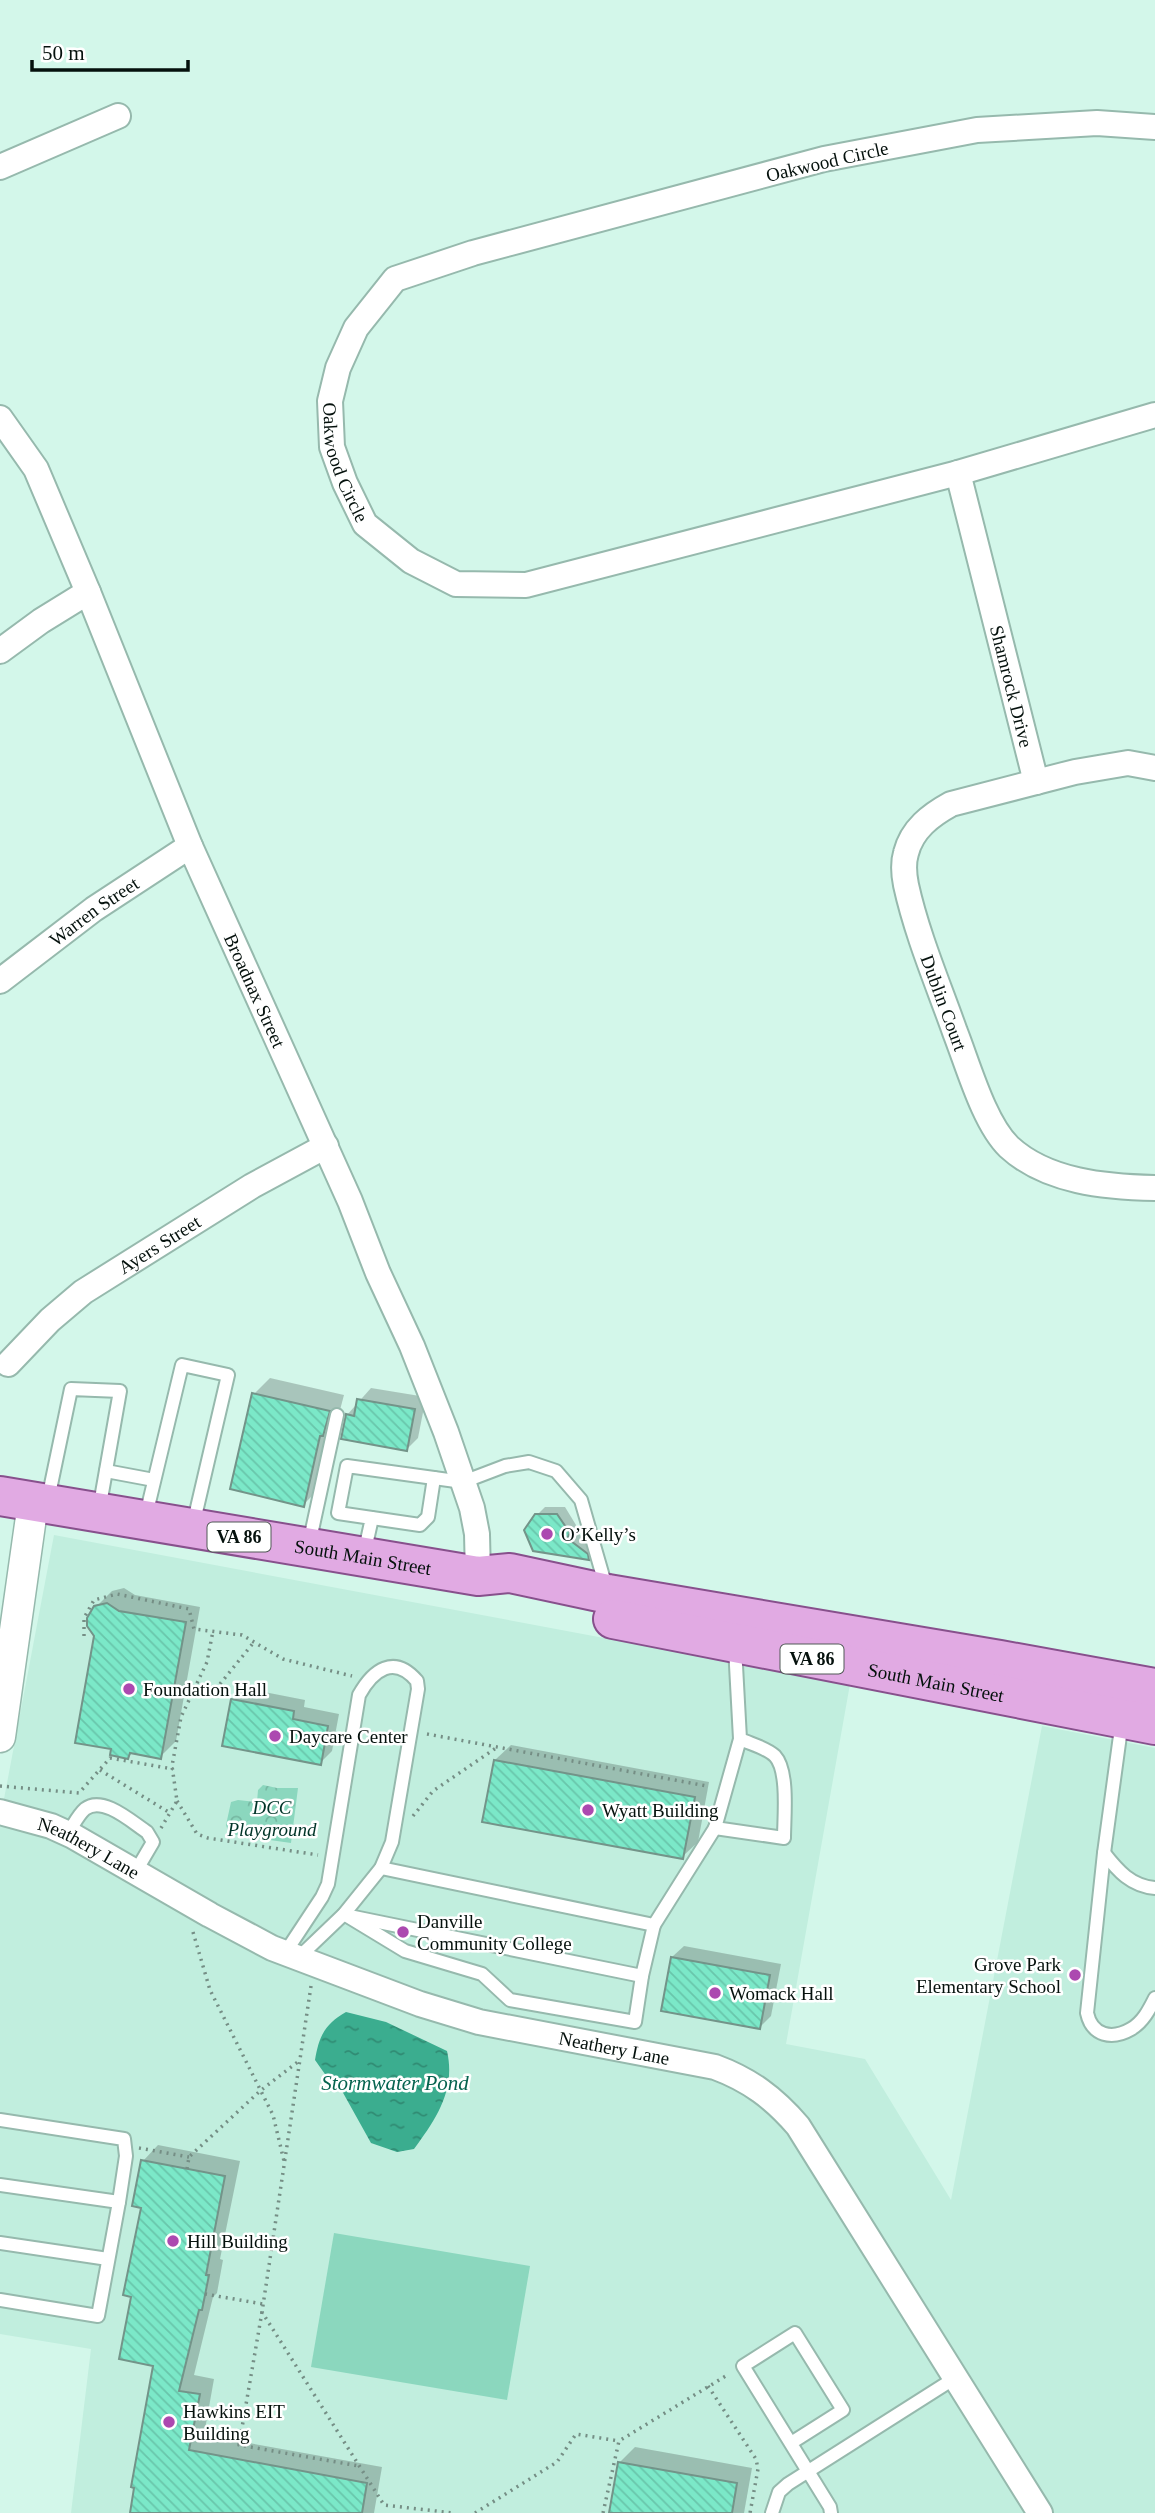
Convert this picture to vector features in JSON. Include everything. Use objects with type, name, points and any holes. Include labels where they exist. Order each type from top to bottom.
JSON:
[{"type":"main road","name":"South Main Street","points":[[27,1501],[478,1576],[510,1573],[1135,1703]]},
{"type":"main road","name":"South Main Street","points":[[478,1576],[500,1597],[734,1644],[1135,1703]]},
{"type":"street","points":[[0,167],[118,116]]},
{"type":"street","name":"Oakwood Circle","points":[[1155,127],[1097,123],[977,130],[824,159],[473,253],[395,279],[356,328],[338,368],[330,401],[332,447],[345,483],[365,524],[411,561],[456,584],[526,585],[958,473],[1155,415]]},
{"type":"street","name":"Broadnax Street","points":[[0,418],[36,469],[190,846],[326,1146],[421,1369],[472,1508],[477,1534],[478,1576]]},
{"type":"street","name":"Shamrock Drive","points":[[958,473],[1036,782]]},
{"type":"street","points":[[0,651],[88,592]]},
{"type":"street","points":[[1036,782],[1128,763],[1155,768]]},
{"type":"street","name":"Dublin Court","points":[[1036,782],[951,804],[934,814],[919,827],[905,854],[906,886],[937,983],[975,1084],[994,1127],[1008,1145],[1028,1162],[1048,1171],[1084,1181],[1133,1188],[1155,1188]]},
{"type":"street","name":"Warren Street","points":[[0,981],[94,909],[190,846]]},
{"type":"street","name":"Ayers Street","points":[[8,1364],[50,1320],[83,1292],[252,1186],[326,1146]]},
{"type":"street","points":[[0,1737],[27,1501]]},
{"type":"street","name":"Neathery Lane","points":[[0,1812],[21,1816],[68,1833],[183,1899],[299,1958],[420,2004],[479,2022],[715,2067],[735,2074],[759,2088],[780,2105],[798,2126],[1040,2513]]},
{"type":"lane","points":[[145,1521],[182,1365],[228,1375],[192,1529]]},
{"type":"lane","points":[[27,1501],[71,1389],[120,1391],[98,1514]]},
{"type":"lane","points":[[308,1548],[337,1415]]},
{"type":"lane","points":[[433,1478],[428,1517],[420,1525],[394,1515],[338,1513],[347,1466],[367,1475],[400,1480],[433,1478],[463,1482],[505,1466],[529,1462],[556,1471],[582,1500],[608,1594]]},
{"type":"lane","points":[[106,1471],[154,1480]]},
{"type":"lane","points":[[364,1513],[364,1557]]},
{"type":"lane","points":[[344,1914],[405,1951],[482,1974],[510,2000],[635,2022],[654,1925],[715,1828],[740,1739],[734,1644]]},
{"type":"lane","points":[[390,1667],[401,1668],[417,1681],[418,1689],[392,1842],[381,1868],[344,1914],[299,1958],[328,1884],[359,1695],[368,1679],[378,1671],[390,1667]]},
{"type":"lane","points":[[1135,1703],[1104,1853],[1087,2013],[1090,2025],[1100,2033],[1114,2035],[1132,2029],[1146,2015],[1155,1998]]},
{"type":"lane","points":[[715,1828],[784,1838],[784,1783],[780,1763],[773,1754],[740,1739]]},
{"type":"lane","points":[[68,1833],[84,1810],[99,1805],[108,1807],[147,1832],[153,1842],[136,1871]]},
{"type":"lane","points":[[1104,1853],[1120,1873],[1142,1887],[1155,1888]]},
{"type":"lane","points":[[381,1868],[654,1925]]},
{"type":"lane","points":[[344,1914],[642,1976]]},
{"type":"lane","points":[[0,2120],[124,2139],[125,2157],[98,2316],[0,2300]]},
{"type":"lane","points":[[0,2185],[119,2202]]},
{"type":"lane","points":[[0,2243],[108,2259]]},
{"type":"lane","points":[[791,2443],[843,2410],[795,2333],[743,2366],[830,2507],[831,2513]]},
{"type":"lane","points":[[772,2513],[779,2492],[788,2484],[955,2378]]},
{"type":"path","points":[[84,1636],[83,1618],[94,1600],[117,1594],[189,1609],[194,1629],[242,1635],[283,1659],[368,1679]]},
{"type":"path","points":[[213,1631],[207,1662],[181,1717],[173,1769],[177,1801],[197,1834],[208,1838],[332,1857]]},
{"type":"path","points":[[220,1684],[254,1641]]},
{"type":"path","points":[[408,1743],[429,1733],[707,1786]]},
{"type":"path","points":[[392,1842],[433,1791],[496,1747]]},
{"type":"path","points":[[0,1786],[79,1794],[110,1758],[173,1769]]},
{"type":"path","points":[[100,1770],[170,1813]]},
{"type":"path","points":[[153,1842],[177,1801]]},
{"type":"path","points":[[183,1899],[210,1990],[273,2115],[284,2164]]},
{"type":"path","points":[[299,1958],[299,2061],[262,2312],[239,2445],[359,2466]]},
{"type":"path","points":[[187,2169],[189,2157],[260,2091],[299,2061]]},
{"type":"path","points":[[124,2145],[189,2157]]},
{"type":"path","points":[[205,2294],[263,2304]]},
{"type":"path","points":[[262,2312],[384,2505],[453,2513]]},
{"type":"path","points":[[475,2513],[557,2462],[576,2434],[619,2441],[743,2366]]},
{"type":"path","points":[[708,2386],[756,2459],[758,2469],[750,2513]]},
{"type":"path","points":[[603,2513],[619,2441]]},
{"type":"shaded area","name":"Danville Community College","points":[[54,1535],[850,1684],[786,2044],[865,2059],[951,2200],[1042,1726],[1155,1748],[1155,2513],[71,2513],[91,2349],[0,2334],[0,1820]]},
{"type":"green space","name":"DCC Playground","points":[[263,1785],[298,1788],[291,1843],[229,1834],[226,1825],[231,1802],[257,1802],[258,1790]]},
{"type":"green space","points":[[334,2233],[530,2266],[507,2400],[311,2367]]},
{"type":"water","name":"Stormwater Pond","points":[[346,2012],[386,2022],[447,2051],[449,2079],[442,2103],[430,2127],[414,2149],[397,2152],[371,2143],[337,2082],[327,2077],[315,2060],[324,2032]]},
{"type":"building","points":[[252,1393],[330,1411],[323,1436],[320,1436],[304,1507],[230,1489]]},
{"type":"building","points":[[357,1399],[415,1409],[407,1451],[341,1439],[346,1414],[354,1416]]},
{"type":"building","points":[[535,1514],[557,1514],[570,1533],[567,1538],[588,1554],[589,1560],[533,1551],[524,1530]]},
{"type":"building","name":"Foundation Hall","points":[[107,1603],[119,1611],[186,1622],[161,1759],[130,1753],[128,1759],[110,1755],[111,1749],[75,1743],[94,1636],[87,1626],[87,1618],[94,1606]]},
{"type":"building","name":"Daycare Center","points":[[231,1699],[294,1711],[293,1719],[328,1726],[321,1765],[222,1746]]},
{"type":"building","name":"Wyatt Building","points":[[494,1760],[695,1797],[683,1859],[482,1822]]},
{"type":"building","name":"Womack Hall","points":[[671,1957],[770,1975],[760,2029],[661,2011]]},
{"type":"building","points":[[141,2160],[225,2176],[202,2310],[199,2310],[179,2391],[200,2394],[189,2450],[367,2483],[362,2513],[130,2513],[134,2488],[131,2487],[153,2366],[119,2359],[131,2297],[123,2295],[141,2208],[132,2206]]},
{"type":"building","points":[[618,2462],[737,2483],[732,2513],[609,2513]]},
{"type":"place","name":"O’Kelly’s","points":[[547,1534]]},
{"type":"place","name":"Foundation Hall","points":[[129,1689]]},
{"type":"place","name":"Daycare Center","points":[[275,1736]]},
{"type":"place","name":"Wyatt Building","points":[[588,1810]]},
{"type":"place","name":"Danville Community College","points":[[403,1932]]},
{"type":"place","name":"Grove Park Elementary School","points":[[1075,1975]]},
{"type":"place","name":"Womack Hall","points":[[715,1993]]},
{"type":"place","name":"Hill Building","points":[[173,2241]]},
{"type":"place","name":"Hawkins EIT Building","points":[[169,2422]]}]
